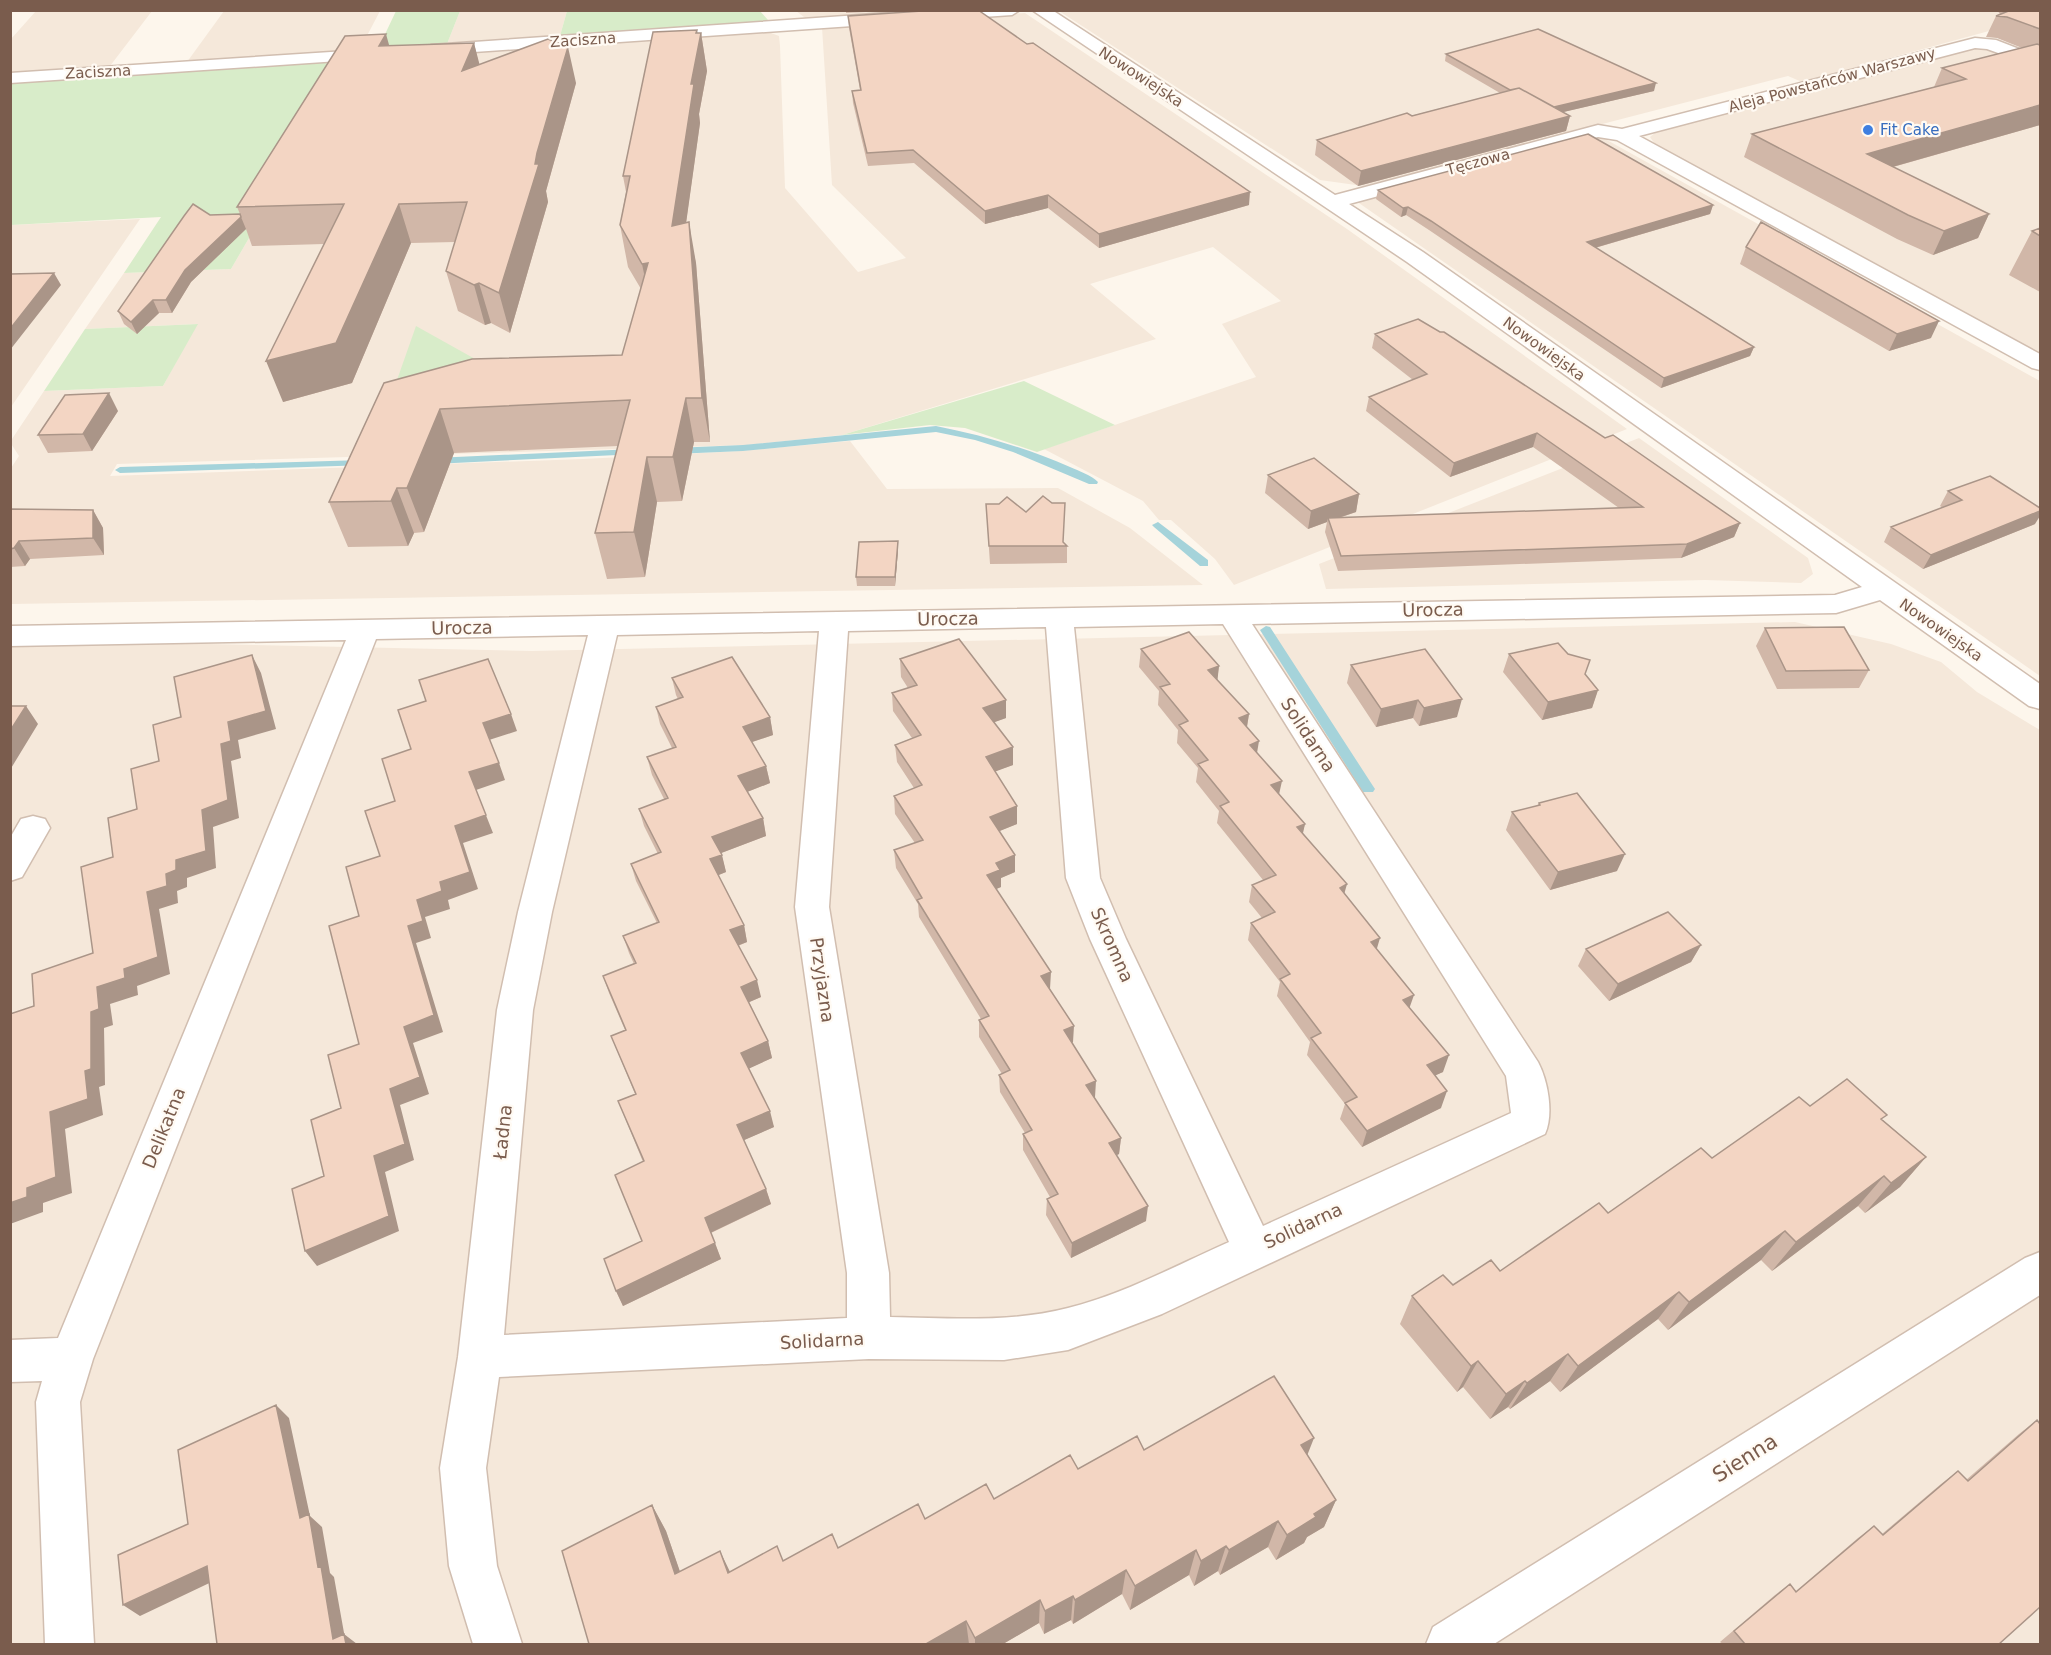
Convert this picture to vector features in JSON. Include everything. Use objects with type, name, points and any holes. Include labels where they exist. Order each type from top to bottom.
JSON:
[{"type":"street","name":"Zaciszna","points":[[10,78],[1012,10]]},
{"type":"street","name":"Nowowiejska","points":[[1040,10],[1424,263],[1882,590],[2040,699]]},
{"type":"street","name":"Aleja Powstańców Warszawy","points":[[1622,135],[1975,43],[1990,44],[2040,63]]},
{"type":"street","name":"Tęczowa","points":[[1335,204],[1344,198],[1559,140],[1598,131],[1622,135]]},
{"type":"street","points":[[1622,135],[2040,363]]},
{"type":"street","name":"Urocza","points":[[10,636],[1836,604],[1882,590]]},
{"type":"street","name":"Solidarna","points":[[480,1357],[869,1338],[1004,1339],[1068,1329],[1147,1299],[1531,1122],[1525,1072],[1231,614]]},
{"type":"street","name":"Skromna","points":[[1059,616],[1083,878],[1108,939],[1253,1250]]},
{"type":"street","name":"Przyjazna","points":[[834,621],[812,907],[868,1273],[869,1338]]},
{"type":"street","name":"Ładna","points":[[497,1644],[473,1566],[463,1468],[480,1357],[515,1010],[535,912],[605,624]]},
{"type":"street","name":"Delikatna","points":[[69,1644],[58,1402],[70,1359],[365,630]]},
{"type":"street","points":[[10,868],[33,828]]},
{"type":"street","name":"Sienna","points":[[1450,1644],[2040,1272]]},
{"type":"street","points":[[10,1361],[70,1359]]},
{"type":"shaded area","points":[[2040,10],[2040,38],[2000,28],[1802,82],[1788,76],[1363,186],[1320,180],[1059,11]]},
{"type":"shaded area","points":[[36,11],[152,11],[110,66],[11,73],[11,39]]},
{"type":"shaded area","points":[[224,11],[380,11],[360,49],[187,62]]},
{"type":"shaded area","points":[[460,11],[567,11],[560,36],[447,44]]},
{"type":"shaded area","points":[[796,11],[968,11],[808,20]]},
{"type":"shaded area","points":[[1025,13],[1347,229],[1627,429],[1234,585],[1215,559],[1171,520],[1159,520],[1143,501],[1044,449],[1256,377],[1222,324],[1281,301],[1213,247],[1090,284],[1156,339],[842,435],[747,445],[117,464],[110,476],[583,459],[740,451],[850,441],[887,489],[1058,488],[1130,528],[1203,585],[11,604],[11,468],[19,456],[10,442],[44,391],[163,386],[197,324],[85,329],[124,273],[231,269],[354,58],[761,31],[779,36],[785,188],[858,272],[906,258],[832,185],[822,27]]},
{"type":"shaded area","points":[[1985,49],[2040,70],[2040,354],[1655,144],[1650,137],[1656,132],[1970,50]]},
{"type":"shaded area","points":[[1598,135],[2040,381],[2040,676],[1356,201]]},
{"type":"shaded area","points":[[140,219],[11,407],[11,225]]},
{"type":"shaded area","points":[[1639,438],[1808,558],[1813,574],[1801,583],[1705,580],[1326,589],[1319,564]]},
{"type":"shaded area","points":[[1795,622],[1891,644],[1941,662],[1977,692],[2040,730],[2040,1644],[11,1644],[10,647],[115,642],[532,651]]},
{"type":"green space","points":[[759,10],[768,20],[765,23],[560,36],[567,11]]},
{"type":"green space","points":[[396,11],[460,11],[447,44],[378,49]]},
{"type":"green space","points":[[354,58],[231,269],[124,273],[161,217],[11,225],[10,81]]},
{"type":"green space","points":[[198,324],[163,386],[44,391],[85,329]]},
{"type":"green space","points":[[416,326],[493,369],[391,397]]},
{"type":"green space","points":[[1024,381],[1115,425],[1037,452],[965,428],[930,425],[842,435]]},
{"type":"building","points":[[937,10],[978,10],[1027,44],[1033,43],[1250,192],[1099,234],[1048,195],[985,211],[913,150],[867,153],[852,91],[861,90],[848,16]]},
{"type":"building","points":[[2011,10],[2040,10],[2040,29],[2007,17],[1996,16]]},
{"type":"building","points":[[1538,29],[1656,83],[1554,107],[1519,88],[1510,90],[1446,54]]},
{"type":"building","points":[[697,30],[696,33],[701,33],[691,84],[694,84],[672,226],[689,222],[702,398],[686,398],[673,457],[647,457],[634,532],[595,533],[630,400],[440,409],[407,488],[397,488],[391,501],[329,502],[384,383],[472,359],[622,355],[648,263],[642,264],[620,225],[630,176],[623,176],[653,32]]},
{"type":"building","points":[[386,34],[379,46],[474,43],[462,71],[548,39],[568,47],[537,153],[535,164],[539,164],[499,293],[479,283],[474,285],[446,271],[467,202],[399,204],[336,343],[266,361],[344,204],[237,207],[345,36]]},
{"type":"building","points":[[2040,45],[2040,105],[1867,154],[1989,214],[1944,231],[1908,215],[1752,134],[1966,79],[1942,68]]},
{"type":"building","points":[[1519,88],[1570,116],[1361,171],[1317,140],[1407,113],[1412,116]]},
{"type":"building","points":[[1588,134],[1713,205],[1587,242],[1754,347],[1664,378],[1431,221],[1408,207],[1403,208],[1378,190]]},
{"type":"building","points":[[193,204],[210,215],[240,214],[241,217],[185,270],[166,300],[153,300],[131,322],[118,311]]},
{"type":"building","points":[[1761,222],[1939,321],[1897,334],[1746,247]]},
{"type":"building","points":[[2040,228],[2040,236],[2032,231]]},
{"type":"building","points":[[54,273],[10,329],[10,274]]},
{"type":"building","points":[[1418,319],[1444,332],[1605,438],[1613,435],[1740,523],[1687,544],[1341,556],[1328,518],[1643,507],[1537,433],[1454,463],[1369,397],[1427,374],[1375,334]]},
{"type":"building","points":[[109,393],[83,434],[38,435],[65,395]]},
{"type":"building","points":[[1314,458],[1359,494],[1311,511],[1268,475]]},
{"type":"building","points":[[1990,476],[2040,508],[2040,511],[1931,555],[1891,527],[1962,500],[1948,491]]},
{"type":"building","points":[[1043,496],[1052,503],[1065,503],[1063,542],[1067,546],[989,546],[986,504],[999,504],[1007,497],[1026,512]]},
{"type":"building","points":[[10,509],[93,510],[93,538],[19,541],[14,548],[10,549]]},
{"type":"building","points":[[898,541],[895,577],[856,577],[859,542]]},
{"type":"building","points":[[1844,627],[1869,670],[1786,671],[1765,628]]},
{"type":"building","points":[[1189,632],[1219,666],[1208,670],[1249,714],[1239,718],[1259,741],[1250,745],[1282,781],[1271,785],[1305,824],[1297,827],[1347,884],[1340,888],[1380,938],[1371,942],[1414,995],[1403,1000],[1449,1055],[1427,1065],[1447,1091],[1367,1131],[1345,1103],[1357,1097],[1311,1038],[1321,1033],[1280,979],[1290,974],[1251,923],[1275,912],[1252,885],[1276,875],[1220,806],[1229,802],[1198,764],[1208,760],[1179,725],[1188,721],[1160,687],[1170,684],[1141,649]]},
{"type":"building","points":[[959,639],[1006,700],[983,708],[1013,747],[986,757],[1017,806],[990,817],[1015,855],[996,863],[1000,870],[987,875],[1051,972],[1041,976],[1074,1026],[1064,1030],[1096,1081],[1086,1085],[1121,1138],[1109,1143],[1148,1206],[1072,1243],[1047,1199],[1058,1194],[1023,1134],[1032,1130],[999,1075],[1010,1070],[979,1020],[989,1016],[917,900],[922,898],[894,850],[923,840],[894,796],[922,785],[895,745],[921,735],[892,693],[917,685],[900,659]]},
{"type":"building","points":[[1558,643],[1568,654],[1590,660],[1585,674],[1598,690],[1548,702],[1509,654]]},
{"type":"building","points":[[1425,649],[1462,699],[1424,708],[1418,700],[1381,709],[1351,665]]},
{"type":"building","points":[[252,655],[266,711],[228,722],[231,741],[221,744],[228,800],[202,810],[206,851],[176,860],[176,870],[166,874],[167,886],[147,892],[158,957],[124,969],[125,978],[97,987],[99,1009],[91,1012],[91,1069],[85,1071],[88,1099],[50,1112],[56,1177],[27,1188],[27,1197],[10,1203],[10,1014],[34,1006],[32,974],[93,953],[81,867],[113,857],[108,818],[137,809],[131,769],[159,761],[153,725],[181,717],[174,677]]},
{"type":"building","points":[[732,657],[770,717],[743,727],[766,766],[738,776],[763,818],[712,837],[722,855],[710,859],[744,925],[730,930],[757,980],[741,987],[768,1041],[741,1053],[770,1111],[737,1125],[766,1189],[705,1218],[715,1243],[616,1291],[604,1259],[642,1241],[615,1175],[644,1161],[618,1101],[636,1094],[611,1036],[626,1030],[603,976],[636,963],[623,936],[659,922],[631,864],[661,852],[639,809],[668,798],[647,757],[676,747],[656,707],[683,697],[672,678]]},
{"type":"building","points":[[488,659],[511,714],[483,723],[499,763],[469,772],[486,815],[455,826],[470,872],[440,882],[442,891],[417,900],[423,921],[408,926],[434,1015],[404,1027],[420,1077],[390,1089],[405,1144],[374,1156],[389,1216],[305,1251],[292,1189],[324,1176],[311,1120],[341,1108],[328,1055],[359,1044],[329,926],[359,916],[346,867],[380,856],[365,811],[395,801],[382,759],[411,749],[398,710],[426,701],[419,680]]},
{"type":"building","points":[[10,706],[26,706],[10,731]]},
{"type":"building","points":[[1577,793],[1625,854],[1558,872],[1512,812]]},
{"type":"building","points":[[1668,912],[1701,945],[1618,984],[1586,949]]},
{"type":"building","points":[[1847,1079],[1887,1115],[1881,1119],[1926,1157],[1891,1183],[1884,1176],[1796,1242],[1785,1231],[1689,1302],[1679,1292],[1578,1366],[1568,1354],[1527,1383],[1525,1381],[1506,1394],[1478,1361],[1471,1366],[1412,1296],[1443,1275],[1453,1285],[1491,1260],[1500,1271],[1599,1203],[1608,1213],[1701,1148],[1712,1158],[1799,1097],[1810,1106]]},
{"type":"building","points":[[1274,1376],[1314,1438],[1301,1445],[1336,1500],[1314,1514],[1316,1517],[1287,1535],[1278,1521],[1229,1550],[1226,1546],[1201,1561],[1196,1550],[1135,1586],[1126,1570],[1075,1600],[1073,1596],[1045,1611],[1040,1600],[975,1638],[966,1621],[926,1644],[589,1644],[562,1551],[652,1505],[675,1574],[720,1551],[728,1573],[777,1546],[783,1561],[832,1534],[838,1548],[918,1504],[925,1519],[986,1484],[994,1499],[1070,1455],[1078,1469],[1137,1436],[1144,1450]]},
{"type":"building","points":[[276,1405],[300,1518],[309,1514],[318,1567],[321,1566],[333,1639],[344,1634],[346,1644],[217,1644],[207,1566],[123,1605],[118,1555],[188,1524],[178,1450]]},
{"type":"building","points":[[2037,1420],[2040,1424],[2040,1607],[1999,1644],[1745,1644],[1734,1631],[1790,1584],[1796,1592],[1874,1526],[1883,1535],[1958,1471],[1968,1481]]},
{"type":"waterway","points":[[674,451],[743,448],[936,429],[978,438],[1017,450],[1093,482]]},
{"type":"waterway","points":[[434,461],[634,452]]},
{"type":"waterway","points":[[120,470],[364,463]]},
{"type":"waterway","points":[[1158,525],[1204,563]]},
{"type":"waterway","points":[[1266,630],[1368,789]]},
{"type":"place","name":"Fit Cake","points":[[1868,130]]}]
